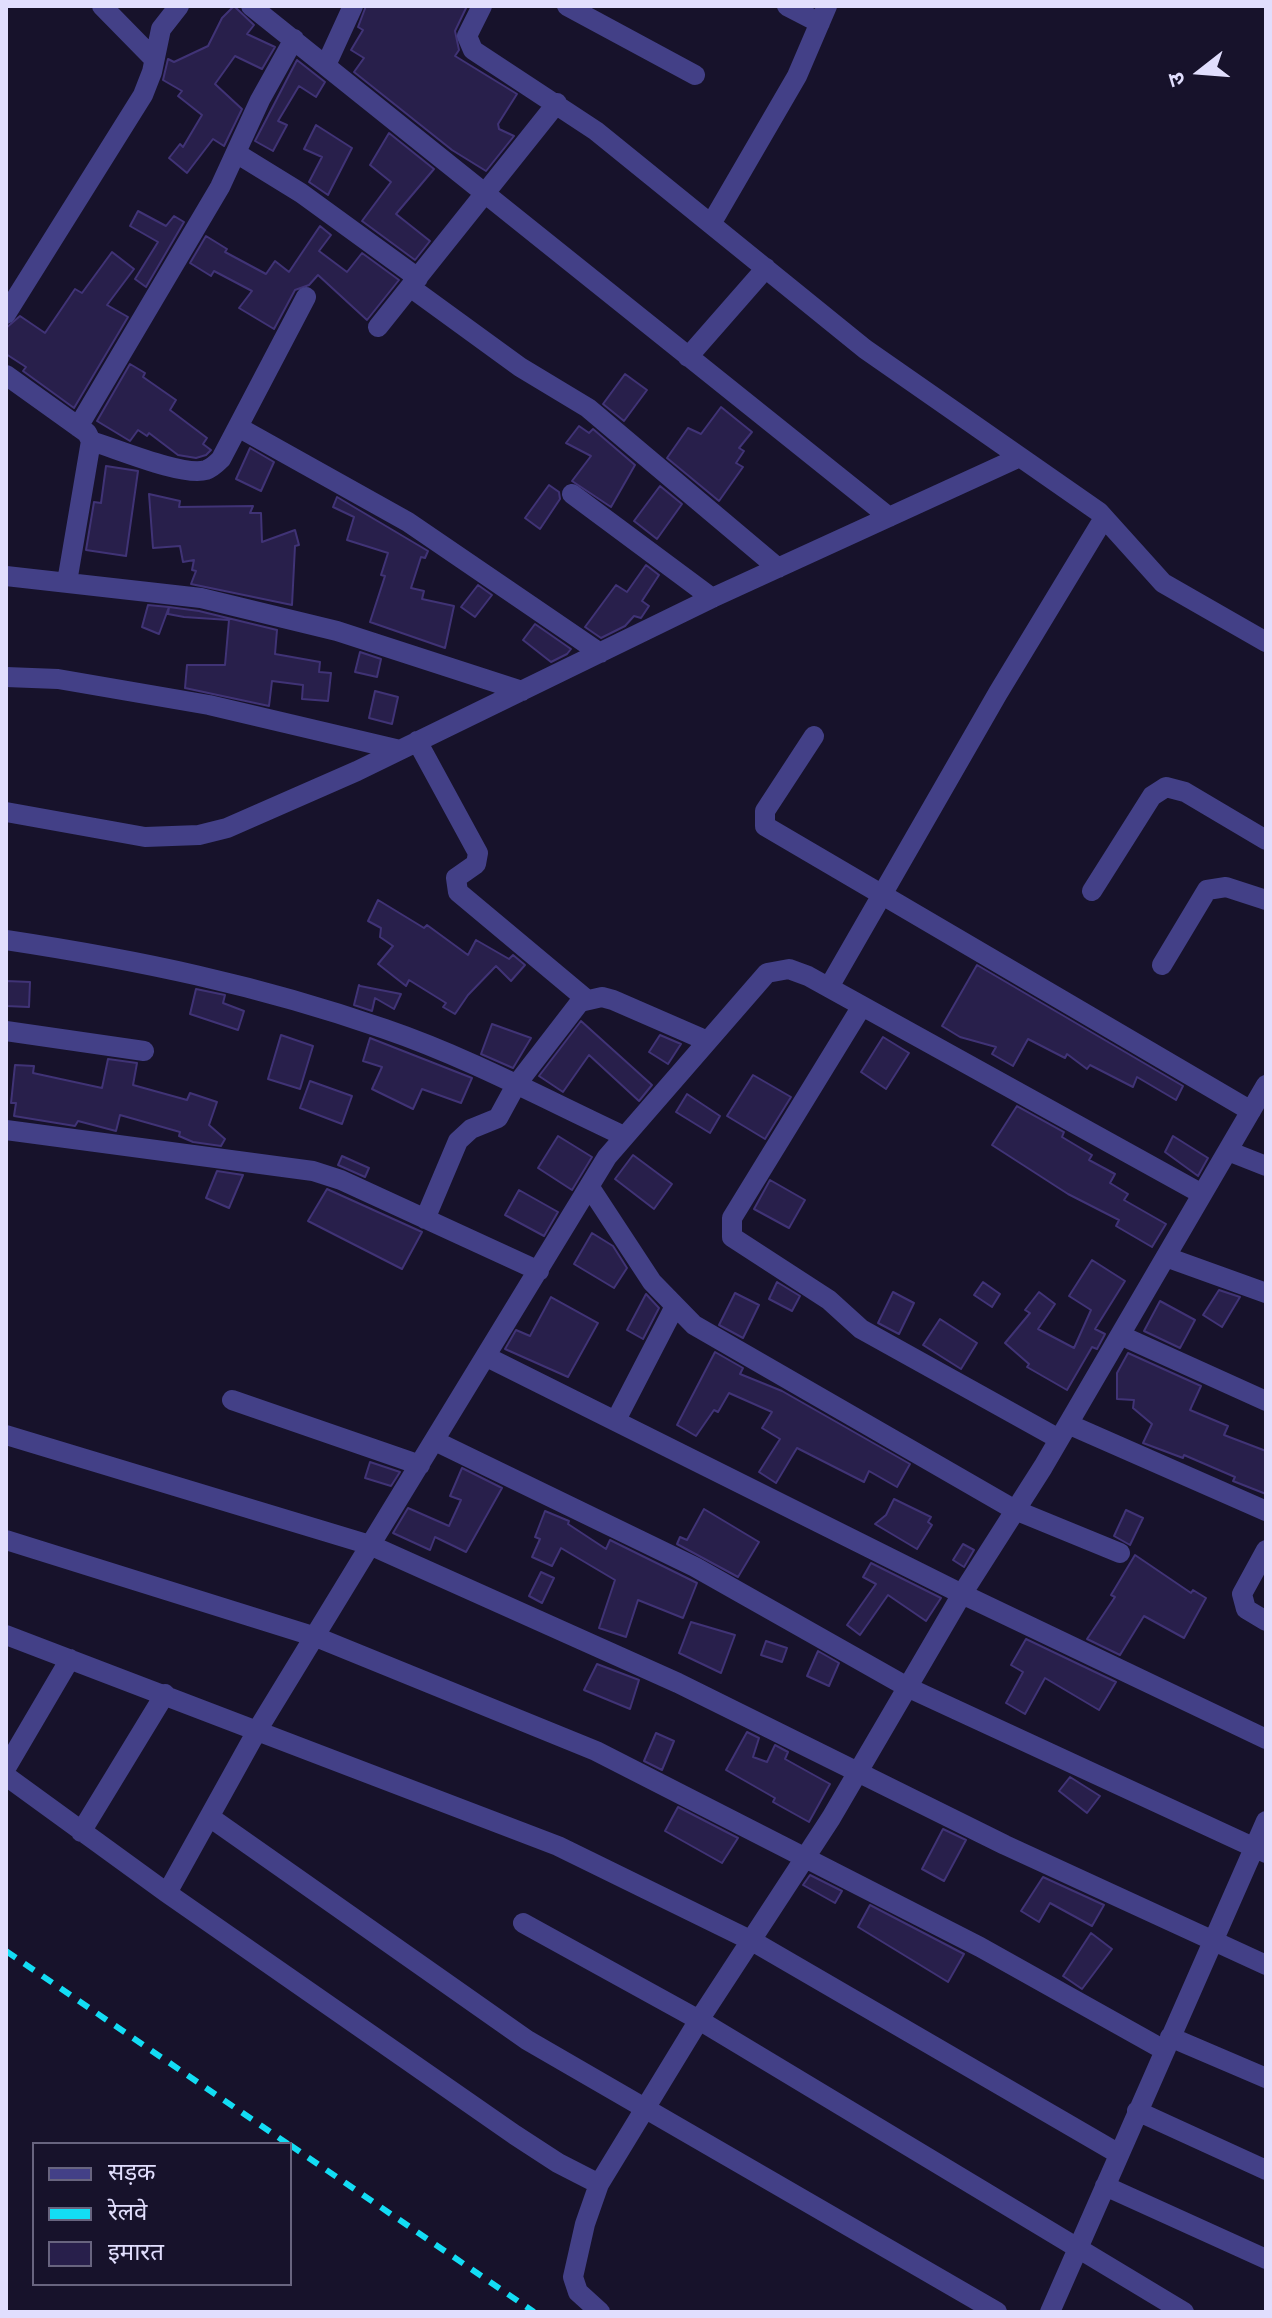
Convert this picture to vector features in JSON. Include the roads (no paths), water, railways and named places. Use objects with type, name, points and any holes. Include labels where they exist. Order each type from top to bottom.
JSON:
[{"type":"street","points":[[102,6],[154,59]]},
{"type":"street","points":[[8,306],[143,95],[161,29],[179,6]]},
{"type":"street","points":[[251,6],[889,517]]},
{"type":"street","points":[[326,65],[353,6]]},
{"type":"street","points":[[482,6],[467,36],[469,46],[557,103],[865,349],[1104,518],[1163,583],[1266,642]]},
{"type":"street","points":[[567,6],[695,75]]},
{"type":"street","points":[[711,224],[797,76],[824,14],[787,6]]},
{"type":"street","points":[[67,582],[84,434],[294,39]]},
{"type":"street","points":[[378,327],[557,103]]},
{"type":"street","points":[[236,153],[301,193],[509,359],[588,408],[621,433],[778,568]]},
{"type":"street","points":[[688,357],[766,268]]},
{"type":"street","points":[[6,375],[84,434],[186,469],[206,470],[221,459],[306,297]]},
{"type":"street","points":[[238,427],[408,522],[600,653]]},
{"type":"street","points":[[6,812],[145,837],[199,835],[227,828],[409,746],[712,598],[1020,457]]},
{"type":"street","points":[[572,494],[712,598]]},
{"type":"street","points":[[829,987],[1104,518]]},
{"type":"street","points":[[6,576],[216,601],[337,631],[522,691]]},
{"type":"street","points":[[6,677],[58,679],[209,705],[409,746],[478,853],[476,864],[456,878],[458,892],[586,999],[613,1000],[705,1040]]},
{"type":"street","points":[[814,736],[765,811],[763,824],[881,897],[1251,1111]]},
{"type":"street","points":[[1092,891],[1152,796],[1166,787],[1185,792],[1266,840]]},
{"type":"street","points":[[1162,965],[1207,890],[1226,887],[1266,900]]},
{"type":"street","points":[[6,940],[118,957],[233,981],[386,1029],[624,1136]]},
{"type":"street","points":[[167,1893],[258,1729],[589,1186],[624,1136],[705,1040],[767,973],[789,969],[829,987],[1202,1194]]},
{"type":"street","points":[[425,1219],[458,1141],[471,1129],[498,1118],[516,1085],[575,1007],[586,999]]},
{"type":"street","points":[[862,1006],[732,1218],[732,1237],[829,1300],[861,1329],[1064,1431],[1266,1511]]},
{"type":"street","points":[[6,1031],[144,1051]]},
{"type":"street","points":[[600,2312],[578,2292],[573,2277],[585,2224],[599,2184],[699,2020],[754,1942],[860,1770],[962,1594],[1064,1431],[1266,1085]]},
{"type":"street","points":[[6,1130],[290,1167],[341,1180],[539,1271]]},
{"type":"street","points":[[1228,1151],[1266,1166]]},
{"type":"street","points":[[589,1186],[652,1282],[674,1308],[694,1325],[1015,1510],[1120,1553]]},
{"type":"street","points":[[1166,1257],[1266,1293]]},
{"type":"street","points":[[616,1420],[674,1308]]},
{"type":"street","points":[[1120,1335],[1266,1401]]},
{"type":"street","points":[[487,1357],[962,1594],[1266,1739]]},
{"type":"street","points":[[232,1400],[420,1465]]},
{"type":"street","points":[[6,1435],[370,1545],[678,1683],[860,1770],[1005,1845],[1266,1965]]},
{"type":"street","points":[[435,1441],[695,1567],[909,1688],[1260,1850]]},
{"type":"street","points":[[6,1540],[316,1637],[596,1751],[1167,2043],[1266,2078]]},
{"type":"street","points":[[1266,1550],[1242,1594],[1246,1609],[1266,1621]]},
{"type":"street","points":[[6,1635],[558,1846],[754,1942],[1119,2154]]},
{"type":"street","points":[[6,1768],[70,1659]]},
{"type":"street","points":[[81,1832],[165,1694]]},
{"type":"street","points":[[6,1776],[167,1893],[558,2163],[599,2184]]},
{"type":"street","points":[[211,1818],[527,2040],[997,2312]]},
{"type":"street","points":[[1050,2312],[1212,1941],[1260,1850],[1266,1821]]},
{"type":"street","points":[[523,1923],[699,2020],[1184,2312]]},
{"type":"street","points":[[1137,2111],[1266,2170]]},
{"type":"street","points":[[1105,2186],[1266,2259]]},
{"type":"railway","points":[[6,1951],[285,2142]]},
{"type":"railway","points":[[292,2146],[534,2312]]}]
